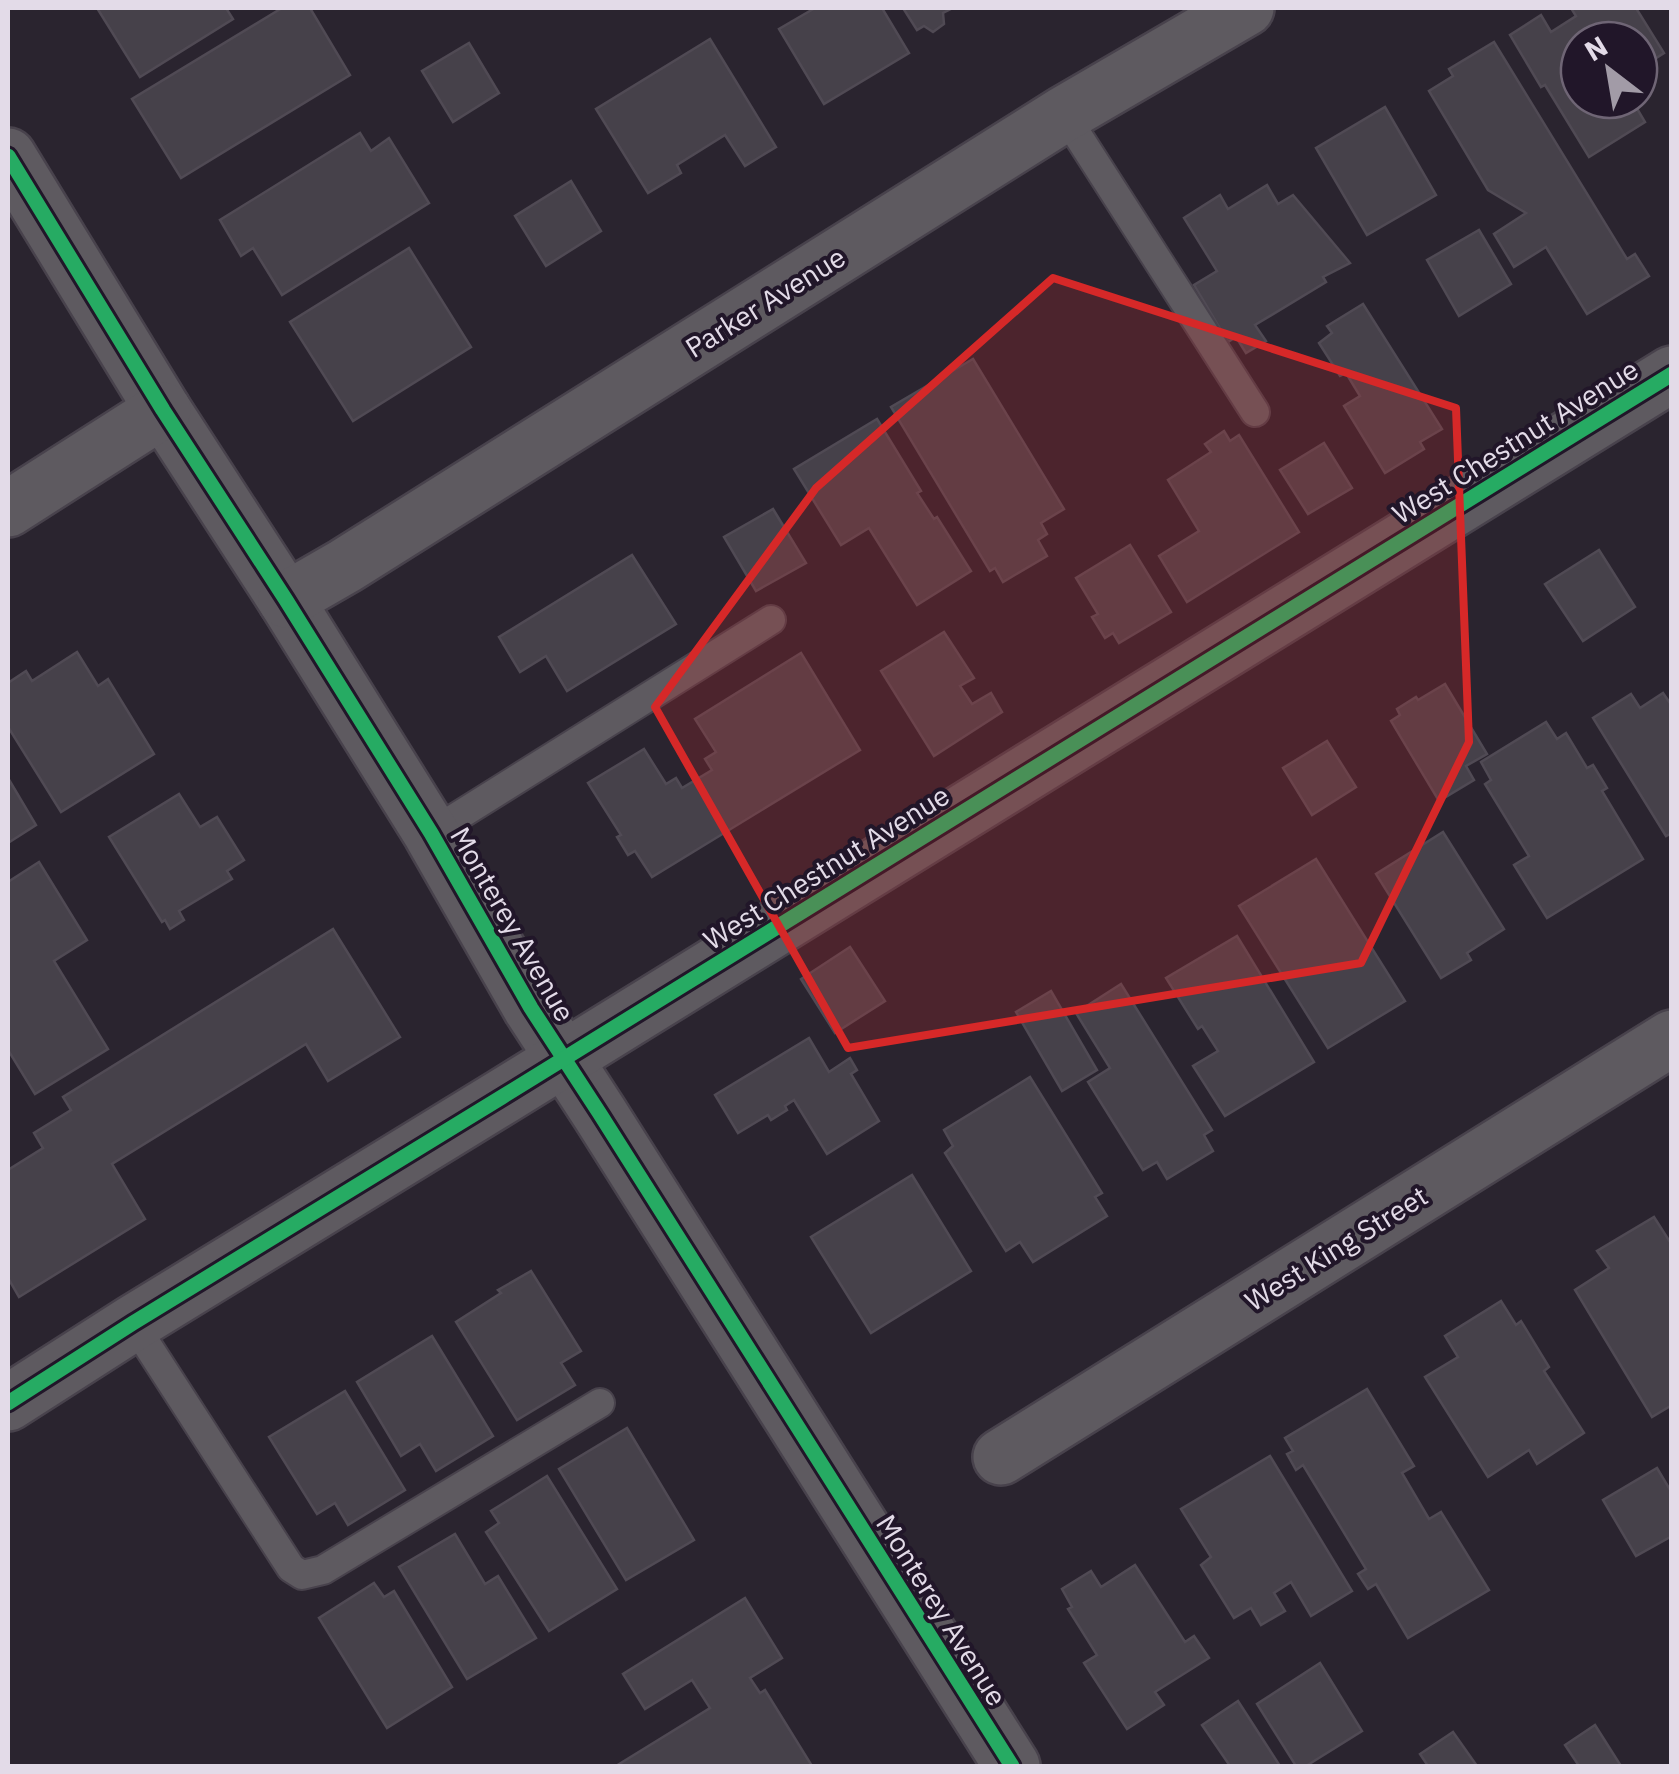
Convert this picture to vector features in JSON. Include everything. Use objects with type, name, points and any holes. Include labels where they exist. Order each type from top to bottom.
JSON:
[{"type":"street","name":"Parker Avenue","points":[[286,600],[1064,114],[1246,8]]},
{"type":"street","name":"Monterey Avenue","points":[[8,156],[163,410],[431,833],[563,1058],[1012,1766]]},
{"type":"street","name":"West Chestnut Avenue","points":[[8,1404],[133,1322],[1672,374]]},
{"type":"street","points":[[8,509],[163,410]]},
{"type":"street","name":"West King Street","points":[[1001,1458],[1672,1038]]},
{"type":"lane","points":[[1064,114],[1255,412]]},
{"type":"lane","points":[[431,833],[771,620]]},
{"type":"lane","points":[[133,1322],[291,1568],[302,1575],[323,1570],[600,1402]]},
{"type":"highlighted area","points":[[1053,278],[1456,408],[1469,742],[1361,963],[848,1048],[655,707],[816,488]]},
{"type":"building","points":[[97,8],[226,8],[233,19],[140,77]]},
{"type":"building","points":[[282,8],[310,8],[350,75],[181,178],[132,99]]},
{"type":"building","points":[[815,8],[882,8],[909,53],[824,104],[779,29]]},
{"type":"building","points":[[903,8],[953,8],[943,13],[944,24],[933,32],[924,26],[917,30]]},
{"type":"building","points":[[1571,8],[1636,8],[1643,20],[1570,20],[1576,16]]},
{"type":"building","points":[[1541,15],[1551,32],[1559,27],[1559,108],[1545,85],[1541,87],[1510,35]]},
{"type":"building","points":[[710,39],[776,147],[745,166],[725,135],[677,165],[681,173],[648,193],[596,109]]},
{"type":"building","points":[[1494,42],[1627,259],[1635,254],[1649,276],[1587,314],[1546,247],[1514,267],[1494,234],[1526,213],[1488,190],[1429,91],[1453,76],[1449,69]]},
{"type":"building","points":[[469,43],[499,93],[453,122],[422,71]]},
{"type":"building","points":[[1385,107],[1436,195],[1367,235],[1316,148]]},
{"type":"building","points":[[1566,120],[1644,120],[1645,122],[1589,157]]},
{"type":"building","points":[[360,133],[371,151],[389,138],[429,203],[282,295],[253,248],[241,256],[220,220]]},
{"type":"building","points":[[571,181],[601,231],[546,266],[515,216]]},
{"type":"building","points":[[1267,185],[1278,204],[1293,195],[1350,263],[1323,277],[1326,282],[1255,325],[1266,341],[1246,353],[1236,337],[1228,342],[1194,285],[1217,271],[1184,218],[1220,195],[1228,209]]},
{"type":"building","points":[[1479,230],[1511,284],[1459,316],[1427,260]]},
{"type":"building","points":[[409,248],[471,347],[353,421],[290,322]]},
{"type":"building","points":[[1363,304],[1442,429],[1420,442],[1424,449],[1385,473],[1344,406],[1360,396],[1346,373],[1340,376],[1319,343],[1332,333],[1327,326]]},
{"type":"building","points":[[973,359],[1064,509],[1041,523],[1047,534],[1038,540],[1047,556],[1003,582],[995,568],[990,571],[891,407]]},
{"type":"building","points":[[877,419],[921,491],[917,493],[971,571],[917,605],[869,528],[841,545],[794,469]]},
{"type":"building","points":[[1224,431],[1230,441],[1239,435],[1299,532],[1187,602],[1159,556],[1199,531],[1168,480],[1211,452],[1205,444]]},
{"type":"building","points":[[1324,443],[1352,488],[1308,514],[1280,470]]},
{"type":"building","points":[[773,509],[806,563],[756,591],[724,537]]},
{"type":"building","points":[[1130,545],[1171,612],[1119,643],[1113,633],[1105,638],[1092,617],[1098,614],[1076,578]]},
{"type":"building","points":[[1599,550],[1635,607],[1583,641],[1545,584]]},
{"type":"building","points":[[632,555],[676,624],[567,691],[546,656],[520,672],[499,637]]},
{"type":"building","points":[[944,632],[974,678],[960,686],[972,704],[991,693],[1002,712],[934,756],[881,671]]},
{"type":"building","points":[[77,652],[98,686],[108,679],[154,754],[61,812],[8,727],[8,683],[26,671],[32,681]]},
{"type":"building","points":[[801,653],[860,750],[652,877],[635,851],[628,855],[617,837],[621,835],[588,783],[644,749],[666,784],[676,778],[682,788],[712,770],[705,759],[716,752],[695,719]]},
{"type":"building","points":[[1445,684],[1487,754],[1466,766],[1474,780],[1439,801],[1391,721],[1400,715],[1397,709]]},
{"type":"building","points":[[1663,693],[1672,706],[1672,833],[1666,836],[1593,718],[1631,694],[1640,708]]},
{"type":"building","points":[[1546,722],[1557,739],[1566,733],[1587,768],[1593,765],[1607,788],[1602,791],[1643,859],[1547,918],[1514,865],[1529,856],[1485,784],[1491,780],[1481,762]]},
{"type":"building","points":[[1327,741],[1356,787],[1312,815],[1283,768]]},
{"type":"building","points":[[8,778],[36,825],[8,843]]},
{"type":"building","points":[[179,794],[200,827],[217,817],[244,860],[227,871],[232,879],[179,911],[184,920],[170,929],[109,837]]},
{"type":"building","points":[[1443,832],[1504,929],[1467,953],[1471,960],[1441,978],[1376,874]]},
{"type":"building","points":[[1316,859],[1405,1001],[1328,1048],[1239,906]]},
{"type":"building","points":[[39,862],[87,940],[54,961],[108,1049],[35,1094],[8,1050],[8,882]]},
{"type":"building","points":[[333,929],[400,1037],[328,1081],[306,1044],[112,1164],[145,1219],[19,1297],[8,1278],[8,1170],[43,1148],[34,1133],[71,1110],[63,1097]]},
{"type":"building","points":[[1237,936],[1314,1062],[1225,1116],[1193,1066],[1218,1051],[1202,1026],[1198,1029],[1166,978]]},
{"type":"building","points":[[850,947],[885,1001],[835,1033],[801,979]]},
{"type":"building","points":[[1121,984],[1212,1130],[1204,1135],[1213,1151],[1167,1179],[1157,1162],[1143,1170],[1088,1082],[1110,1068],[1076,1013]]},
{"type":"building","points":[[1051,991],[1097,1070],[1062,1091],[1016,1012]]},
{"type":"building","points":[[809,1038],[829,1072],[850,1058],[857,1070],[851,1074],[879,1121],[827,1154],[794,1100],[771,1120],[768,1115],[738,1133],[715,1095]]},
{"type":"building","points":[[1030,1077],[1102,1193],[1095,1197],[1107,1216],[1033,1262],[1020,1242],[1006,1251],[945,1153],[953,1146],[944,1130]]},
{"type":"building","points":[[912,1175],[971,1271],[871,1333],[811,1237]]},
{"type":"building","points":[[1654,1217],[1672,1245],[1672,1405],[1652,1417],[1575,1290],[1609,1268],[1597,1251]]},
{"type":"building","points":[[531,1271],[581,1351],[561,1363],[575,1385],[517,1420],[456,1322]]},
{"type":"building","points":[[1501,1301],[1516,1325],[1521,1321],[1549,1367],[1544,1371],[1584,1433],[1537,1464],[1529,1450],[1488,1477],[1425,1377],[1458,1357],[1445,1336]]},
{"type":"building","points":[[432,1336],[493,1436],[436,1471],[420,1444],[401,1456],[357,1382]]},
{"type":"building","points":[[1367,1389],[1414,1466],[1402,1473],[1429,1519],[1441,1512],[1489,1590],[1408,1638],[1376,1584],[1368,1589],[1358,1574],[1366,1569],[1303,1465],[1296,1470],[1287,1454],[1293,1451],[1285,1438]]},
{"type":"building","points":[[345,1391],[405,1490],[348,1525],[335,1503],[317,1514],[269,1437]]},
{"type":"building","points":[[627,1428],[694,1540],[626,1580],[559,1469]]},
{"type":"building","points":[[1270,1456],[1352,1591],[1311,1616],[1291,1582],[1274,1593],[1285,1611],[1261,1625],[1251,1608],[1234,1618],[1201,1565],[1211,1557],[1181,1509]]},
{"type":"building","points":[[1657,1468],[1672,1493],[1672,1536],[1636,1556],[1603,1500]]},
{"type":"building","points":[[547,1476],[617,1589],[549,1631],[486,1532],[499,1523],[491,1511]]},
{"type":"building","points":[[455,1534],[485,1584],[498,1576],[536,1638],[467,1679],[399,1567]]},
{"type":"building","points":[[1135,1565],[1185,1642],[1194,1636],[1209,1658],[1155,1692],[1164,1705],[1127,1729],[1084,1663],[1097,1655],[1068,1609],[1072,1607],[1062,1589],[1091,1571],[1101,1587]]},
{"type":"building","points":[[374,1583],[384,1597],[394,1591],[452,1687],[387,1728],[319,1618]]},
{"type":"building","points":[[745,1598],[782,1658],[750,1678],[760,1693],[765,1690],[812,1766],[616,1766],[710,1708],[692,1680],[645,1709],[623,1674]]},
{"type":"building","points":[[1320,1663],[1362,1731],[1306,1766],[1296,1766],[1257,1704]]},
{"type":"building","points":[[1238,1701],[1280,1766],[1230,1766],[1202,1725]]},
{"type":"building","points":[[1595,1725],[1621,1766],[1579,1766],[1565,1745]]},
{"type":"building","points":[[1453,1732],[1477,1766],[1428,1766],[1420,1754]]},
{"type":"cycle path","points":[[8,156],[163,410],[431,833],[531,1008],[1012,1766]]},
{"type":"cycle path","points":[[8,1403],[1672,374]]}]
